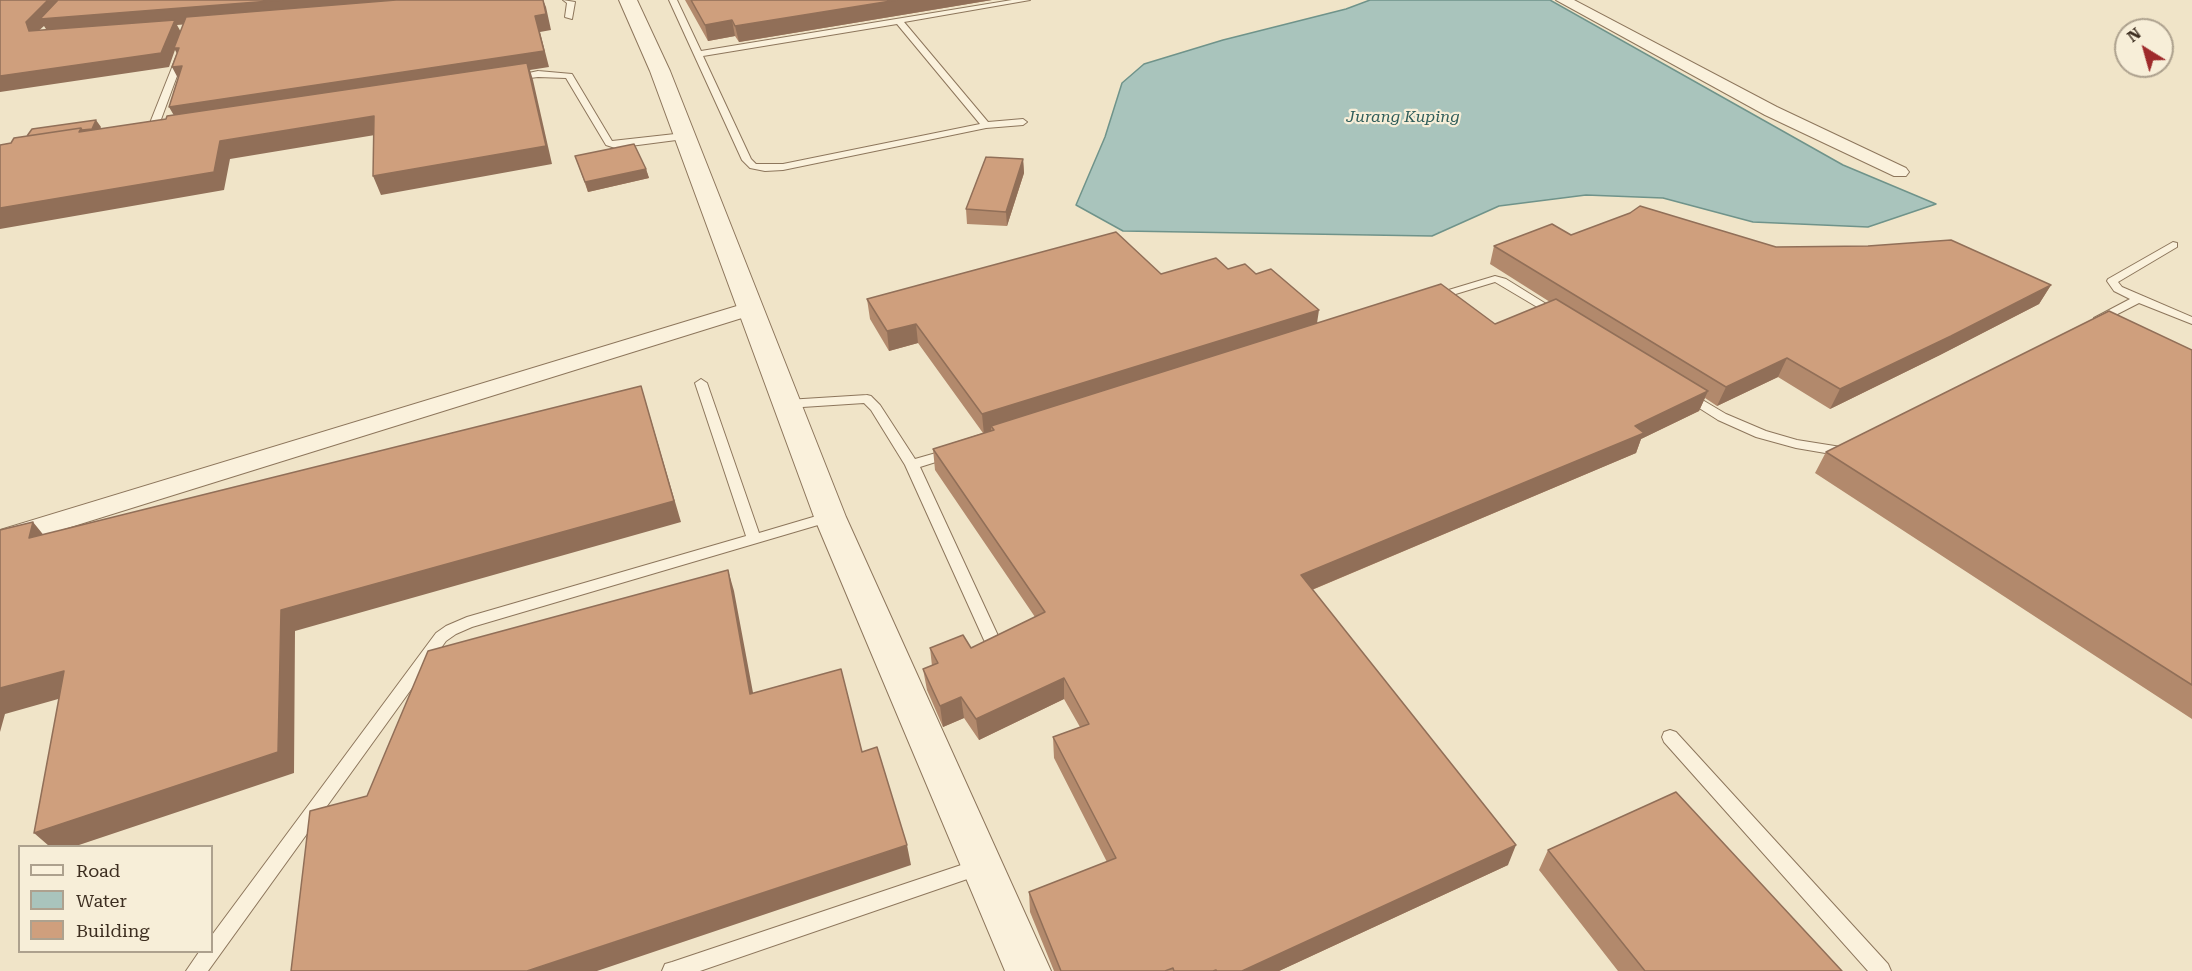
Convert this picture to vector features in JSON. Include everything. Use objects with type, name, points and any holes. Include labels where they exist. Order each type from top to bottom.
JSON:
[{"type":"street","points":[[628,0],[660,71],[830,517],[1028,971]]},
{"type":"street","points":[[1563,0],[1771,111],[1900,172]]},
{"type":"street","points":[[0,540],[750,308]]},
{"type":"lane","points":[[567,0],[571,2],[569,17]]},
{"type":"lane","points":[[673,0],[747,160],[753,166],[783,167],[986,125],[1023,122]]},
{"type":"lane","points":[[699,54],[1026,0]]},
{"type":"lane","points":[[899,21],[986,125]]},
{"type":"lane","points":[[151,133],[182,50]]},
{"type":"lane","points":[[502,79],[538,74],[569,76],[609,143],[615,145],[684,136]]},
{"type":"lane","points":[[140,135],[163,132]]},
{"type":"lane","points":[[2173,245],[2112,281],[2118,289],[2192,321]]},
{"type":"lane","points":[[1421,302],[1495,279],[1502,281],[1572,324]]},
{"type":"lane","points":[[2086,327],[2139,299]]},
{"type":"lane","points":[[701,383],[754,539]]},
{"type":"lane","points":[[1682,392],[1722,417],[1761,434],[1843,452],[1853,447]]},
{"type":"lane","points":[[787,404],[867,399],[876,408],[912,465],[992,640]]},
{"type":"lane","points":[[912,465],[957,451]]},
{"type":"lane","points":[[213,947],[441,637],[467,623],[830,517]]},
{"type":"lane","points":[[1670,737],[1881,971]]},
{"type":"lane","points":[[672,971],[981,866]]},
{"type":"lane","points":[[196,971],[209,953]]},
{"type":"water","name":"Jurang Kuping","points":[[1370,0],[1550,0],[1843,165],[1936,204],[1868,227],[1753,222],[1663,198],[1586,195],[1499,206],[1432,236],[1123,231],[1076,205],[1105,137],[1122,83],[1144,64],[1223,40],[1346,9]]},
{"type":"building","points":[[0,0],[48,0],[26,22],[29,31],[175,20],[161,53],[0,76]]},
{"type":"building","points":[[58,0],[283,0],[40,19]]},
{"type":"building","points":[[396,0],[543,0],[546,14],[535,16],[544,51],[169,107],[182,66],[172,67],[179,48],[174,48],[186,17]]},
{"type":"building","points":[[691,0],[897,0],[735,26],[732,20],[705,25]]},
{"type":"building","points":[[527,63],[546,146],[373,176],[374,116],[220,141],[214,172],[0,208],[0,145],[11,143],[14,138],[81,128],[79,132],[166,119],[167,116]]},
{"type":"building","points":[[96,120],[92,129],[82,130],[81,128],[27,136],[32,129]]},
{"type":"building","points":[[634,144],[646,169],[585,182],[575,156]]},
{"type":"building","points":[[986,157],[1023,159],[1006,212],[966,209]]},
{"type":"building","points":[[1640,206],[1776,247],[1868,246],[1951,240],[2051,285],[1840,389],[1787,358],[1726,387],[1494,246],[1552,224],[1571,235],[1630,213]]},
{"type":"building","points":[[1116,232],[1161,274],[1216,258],[1228,269],[1245,264],[1256,274],[1271,269],[1319,310],[982,414],[916,324],[887,331],[867,299]]},
{"type":"building","points":[[1441,284],[1495,324],[1556,299],[1708,391],[1635,426],[1644,433],[1301,575],[1516,845],[1242,971],[1174,971],[1173,968],[1165,971],[1061,971],[1029,892],[1116,858],[1053,737],[1089,724],[1064,678],[976,719],[961,697],[940,706],[923,669],[938,663],[930,648],[963,635],[971,648],[1045,612],[933,449],[994,430],[991,426]]},
{"type":"building","points":[[2109,311],[2192,350],[2192,685],[1826,452]]},
{"type":"building","points":[[641,386],[674,501],[281,610],[278,752],[34,833],[64,671],[0,688],[0,530],[33,522],[29,538]]},
{"type":"building","points":[[728,570],[750,694],[841,669],[862,752],[877,747],[907,845],[527,971],[291,971],[310,811],[367,796],[428,651]]},
{"type":"building","points":[[1676,792],[1842,971],[1645,971],[1548,850]]}]
